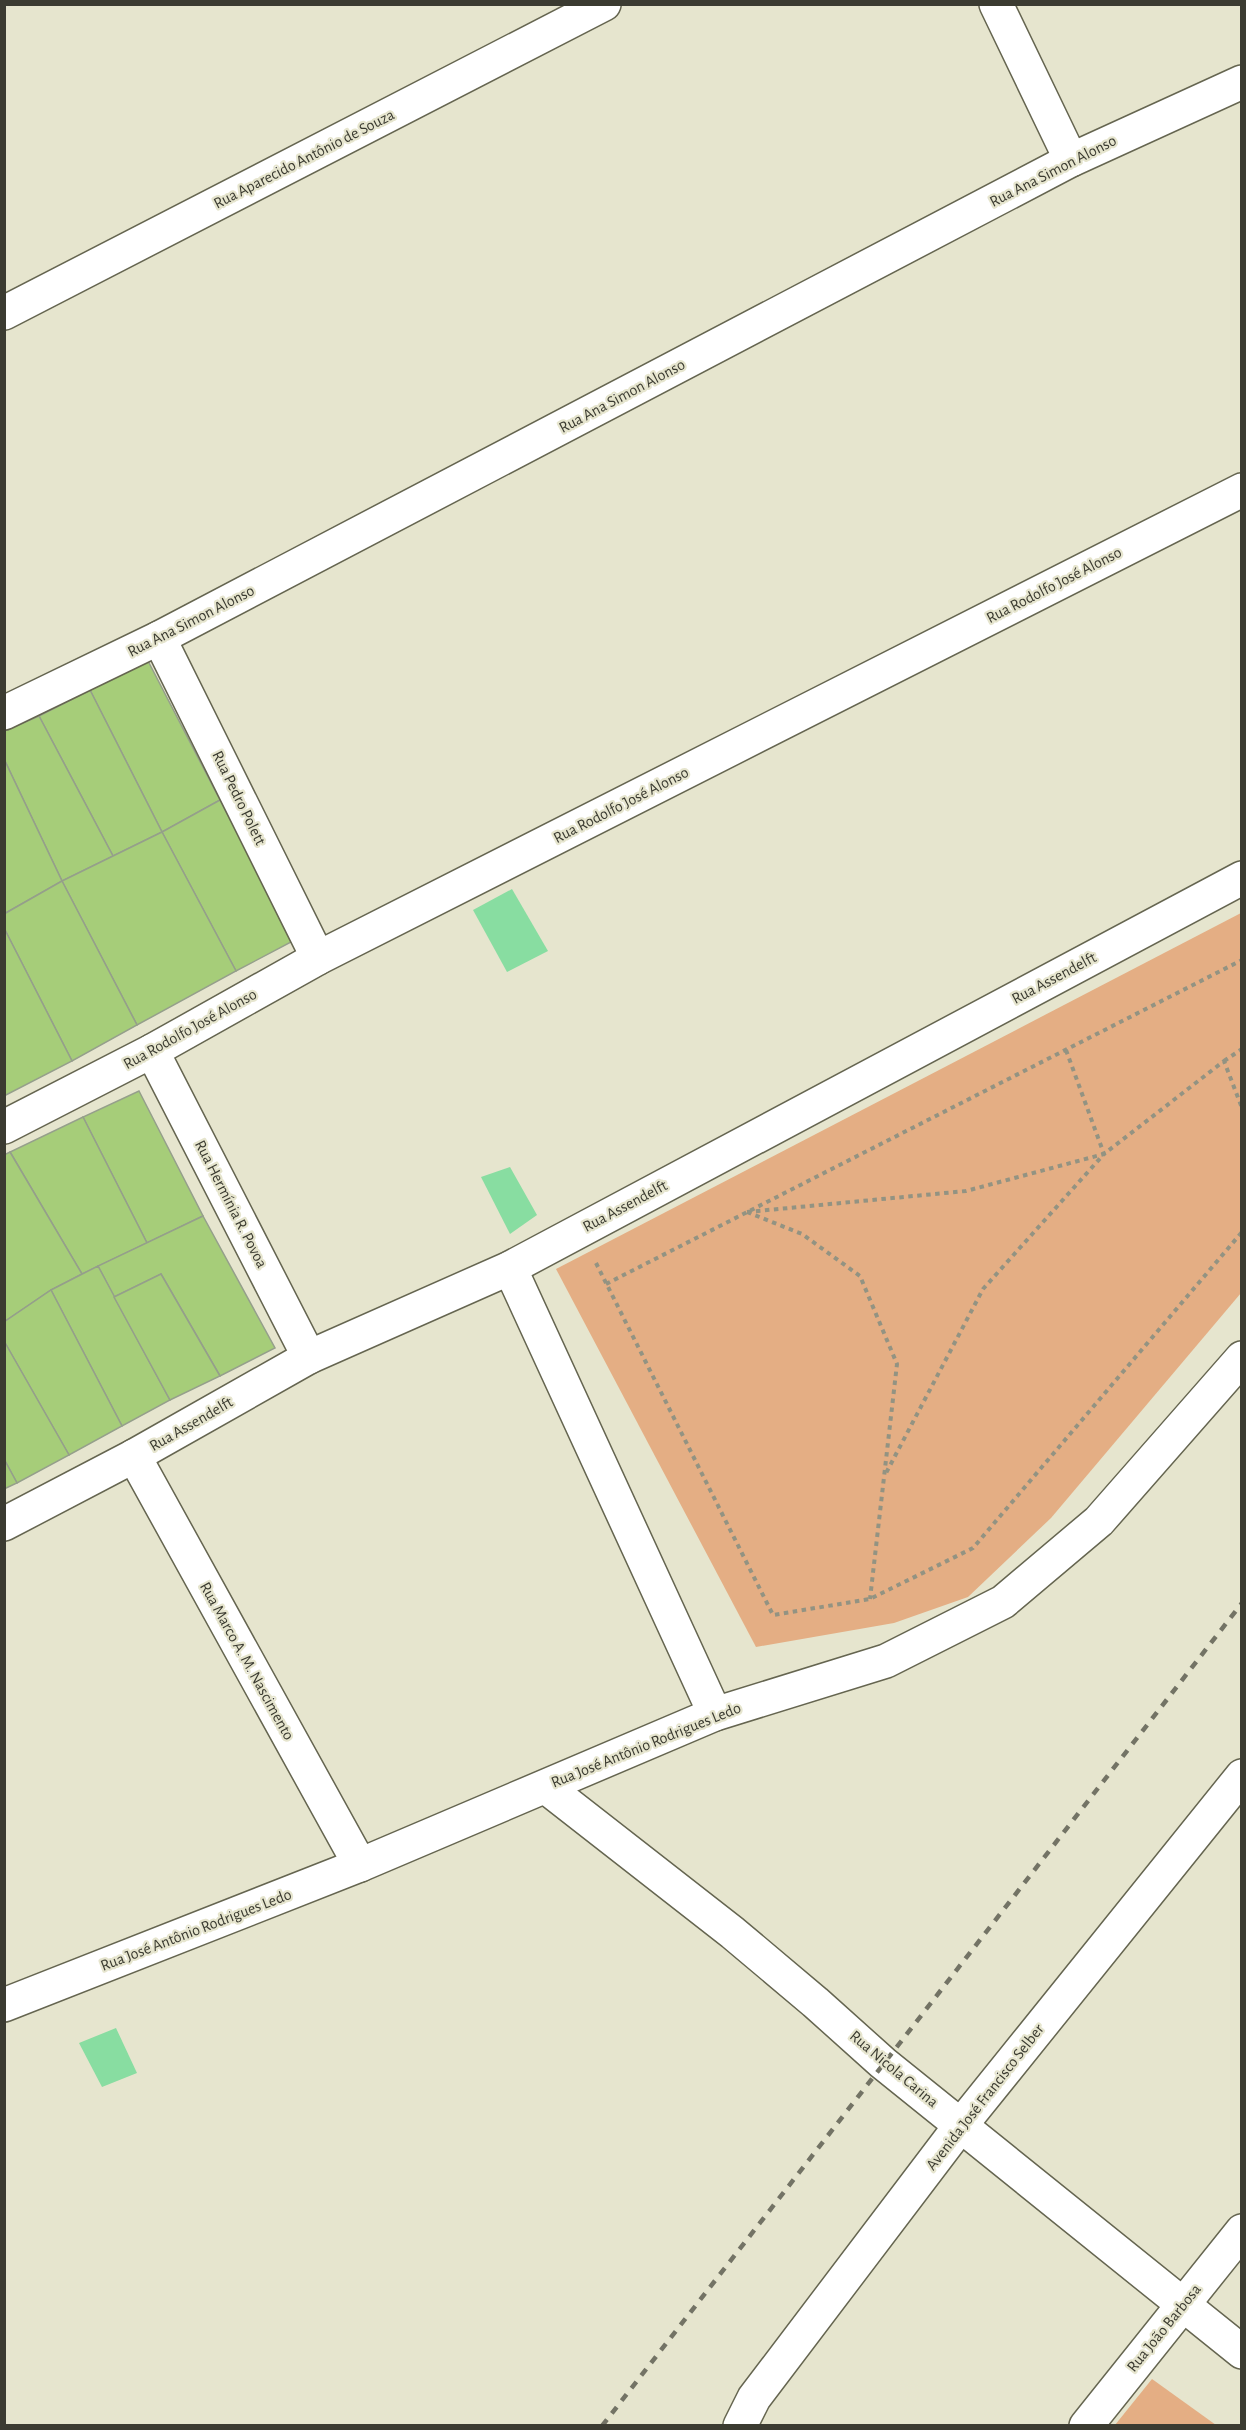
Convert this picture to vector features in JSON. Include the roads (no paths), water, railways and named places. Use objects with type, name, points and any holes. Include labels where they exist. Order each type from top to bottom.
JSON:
[{"type":"street","name":"Rua Aparecido Antônio de Souza","points":[[4,313],[604,4]]},
{"type":"street","points":[[996,4],[1071,160]]},
{"type":"street","name":"Rua Ana Simon Alonso","points":[[4,713],[159,638],[1071,160],[1242,82]]},
{"type":"street","name":"Rua Rodolfo José Alonso","points":[[4,1127],[152,1051],[318,958],[1242,490]]},
{"type":"street","name":"Rua Pedro Polett","points":[[159,638],[318,958]]},
{"type":"street","name":"Rua Assendelft","points":[[4,1524],[134,1456],[309,1357],[510,1268],[1242,878]]},
{"type":"street","name":"Rua Hermínia R. Povoa","points":[[152,1051],[309,1357]]},
{"type":"street","points":[[510,1268],[715,1714]]},
{"type":"street","name":"Rua José Antônio Rodrigues Ledo","points":[[4,2005],[360,1865],[715,1714],[886,1660],[1003,1602],[1099,1521],[1242,1358]]},
{"type":"street","name":"Rua Marco A. M. Nascimento","points":[[134,1456],[360,1865]]},
{"type":"street","name":"Avenida José Francisco Selber","points":[[740,2426],[754,2398],[961,2125],[1242,1776]]},
{"type":"street","name":"Rua Nicola Carina","points":[[546,1787],[725,1927],[815,2001],[883,2063],[1242,2352]]},
{"type":"street","name":"Rua João Barbosa","points":[[1086,2426],[1242,2231]]},
{"type":"railway","points":[[602,2426],[1242,1603]]}]
